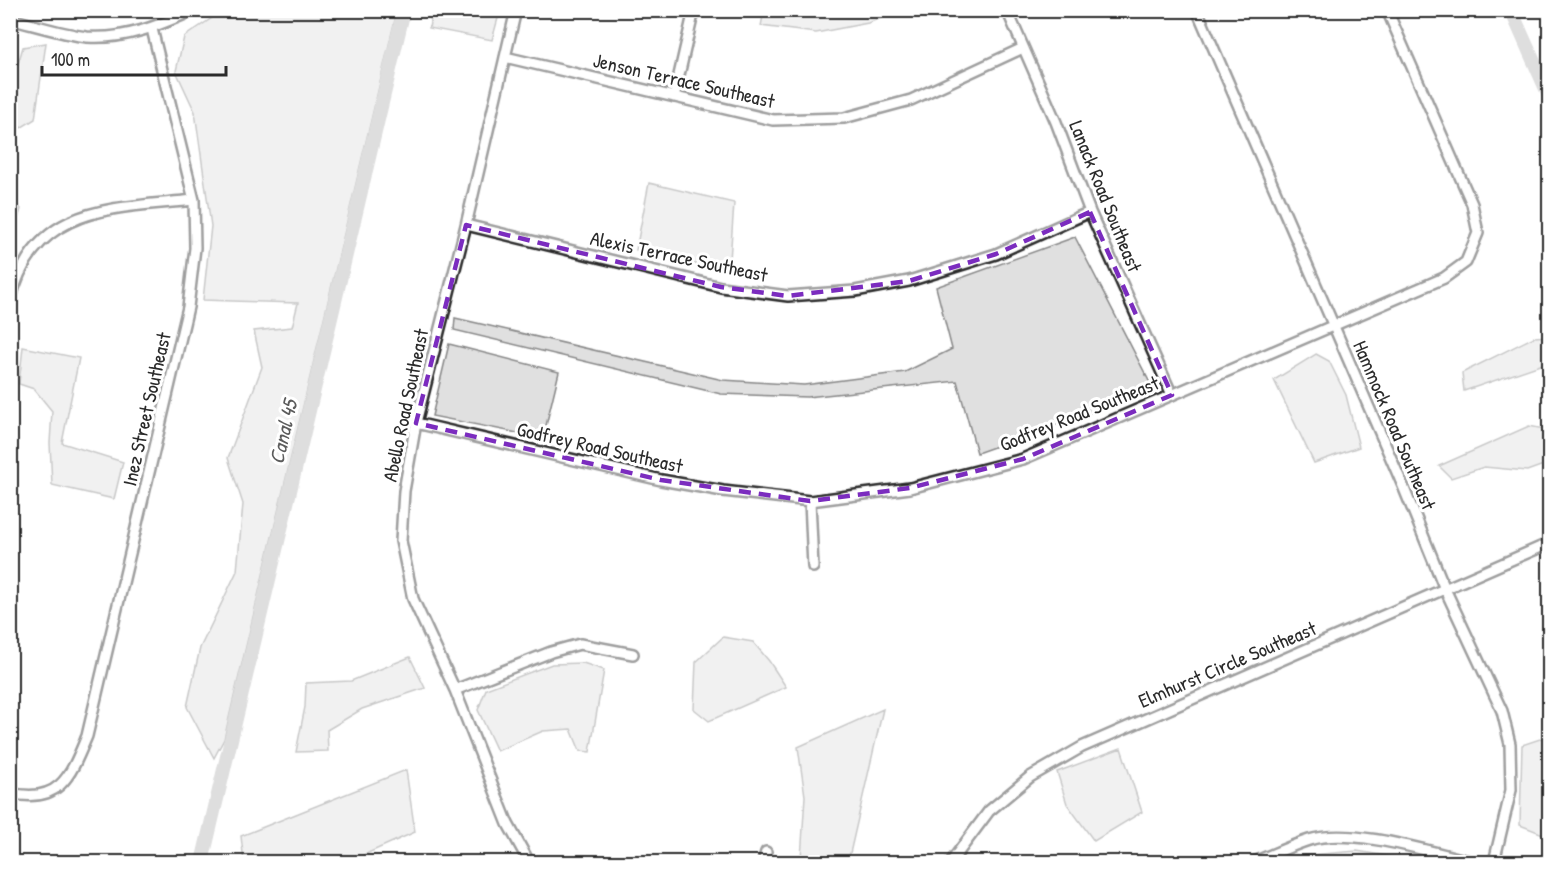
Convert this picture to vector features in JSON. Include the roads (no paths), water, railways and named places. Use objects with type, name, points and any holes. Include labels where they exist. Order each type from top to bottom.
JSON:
[{"type":"street","points":[[10,19],[87,37],[117,36],[152,28],[194,10]]},
{"type":"street","name":"Abello Road Southeast","points":[[516,10],[466,225],[416,423],[404,491],[401,541],[413,599],[454,690],[508,824],[529,862]]},
{"type":"street","points":[[674,97],[694,10]]},
{"type":"street","name":"Lanack Road Southeast","points":[[1007,10],[1056,122],[1090,212],[1172,395]]},
{"type":"street","name":"Hammock Road Southeast","points":[[1197,10],[1445,589],[1502,711],[1510,744],[1511,790],[1494,862]]},
{"type":"street","name":"Godfrey Road Southeast","points":[[416,423],[661,480],[723,491],[810,501],[910,488],[1023,459],[1444,278],[1466,262],[1478,233],[1472,204],[1386,10]]},
{"type":"street","name":"Inez Street Southeast","points":[[10,793],[43,794],[58,788],[73,771],[87,736],[188,307],[195,248],[194,200],[152,28]]},
{"type":"street","name":"Jenson Terrace Southeast","points":[[505,57],[773,120],[844,118],[911,100],[1023,48]]},
{"type":"street","points":[[10,302],[25,261],[45,237],[71,219],[104,210],[194,200]]},
{"type":"street","name":"Alexis Terrace Southeast","points":[[466,225],[721,287],[789,296],[855,291],[909,281],[996,254],[1090,212]]},
{"type":"street","points":[[810,501],[813,567]]},
{"type":"street","name":"Elmhurst Circle Southeast","points":[[951,862],[989,811],[1030,777],[1082,747],[1550,543]]},
{"type":"street","points":[[454,690],[551,652],[580,644],[633,654]]},
{"type":"street","points":[[1254,862],[1311,839],[1336,837],[1378,840],[1474,862]]},
{"type":"street","points":[[763,862],[766,852]]},
{"type":"street","points":[[1277,853],[1281,862]]},
{"type":"waterway","name":"Canal 45","points":[[202,862],[404,10]]},
{"type":"waterway","points":[[1511,10],[1550,98]]}]
